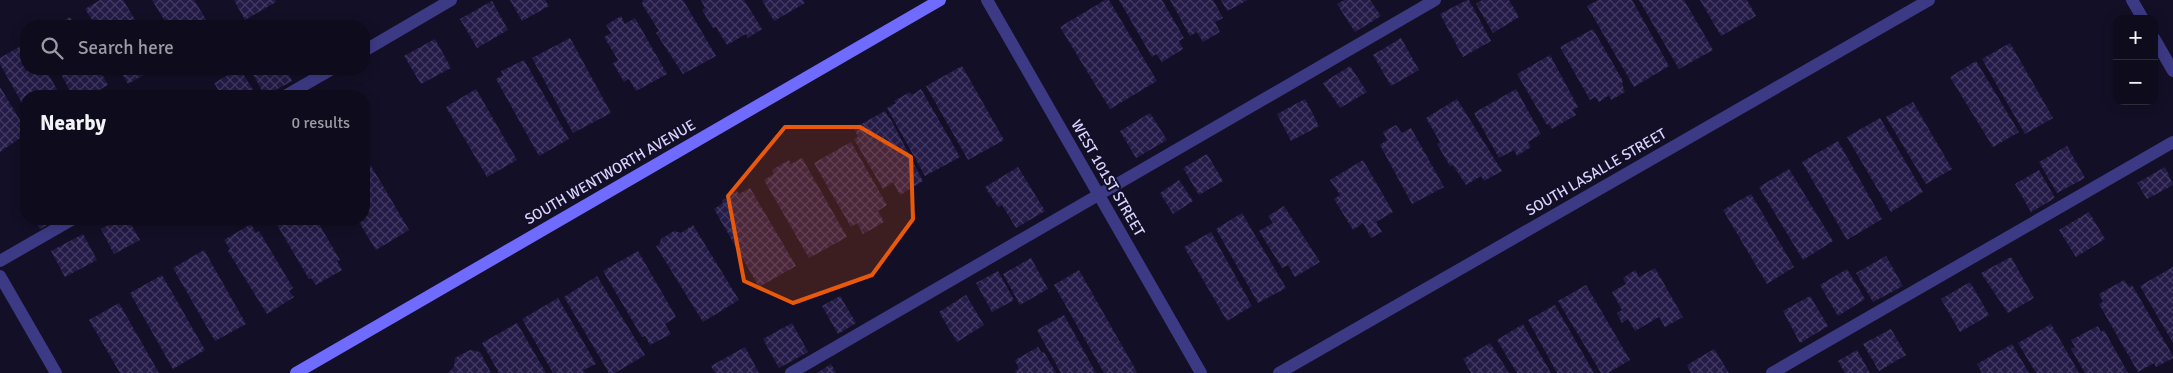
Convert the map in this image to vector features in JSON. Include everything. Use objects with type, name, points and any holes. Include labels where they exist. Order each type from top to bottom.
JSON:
[{"type":"street","points":[[370,47],[451,0]]},
{"type":"street","name":"SOUTH WENTWORTH AVENUE","points":[[296,373],[940,0]]},
{"type":"street","name":"WEST 101ST STREET","points":[[987,0],[1201,373]]},
{"type":"street","points":[[791,373],[1435,0]]},
{"type":"street","name":"SOUTH LASALLE STREET","points":[[1279,373],[1929,0]]},
{"type":"street","points":[[2132,0],[2141,15]]},
{"type":"street","points":[[2158,45],[2173,71]]},
{"type":"street","points":[[295,90],[322,75]]},
{"type":"street","points":[[1772,373],[2173,142]]},
{"type":"street","points":[[0,261],[63,225]]},
{"type":"street","points":[[0,276],[56,373]]},
{"type":"highlighted area","points":[[785,127],[860,127],[911,157],[913,219],[872,275],[793,303],[744,281],[728,196]]},
{"type":"building","points":[[100,0],[123,0],[135,20],[92,20],[85,9]]},
{"type":"building","points":[[152,0],[194,0],[206,20],[164,20]]},
{"type":"building","points":[[234,0],[275,0],[276,2],[245,20]]},
{"type":"building","points":[[510,0],[545,0],[549,6],[522,21]]},
{"type":"building","points":[[643,0],[683,0],[716,56],[683,74],[656,33],[659,31],[642,4]]},
{"type":"building","points":[[701,0],[744,0],[762,29],[748,38],[746,34],[727,45],[716,27],[713,28],[702,10],[705,8]]},
{"type":"building","points":[[762,0],[803,0],[805,3],[774,21]]},
{"type":"building","points":[[1105,0],[1109,0],[1157,81],[1110,109],[1060,27]]},
{"type":"building","points":[[1119,0],[1162,0],[1184,38],[1179,41],[1183,49],[1162,62],[1156,54],[1152,57]]},
{"type":"building","points":[[1170,0],[1213,0],[1223,18],[1215,22],[1220,32],[1203,42],[1197,32],[1190,36]]},
{"type":"building","points":[[1221,0],[1248,0],[1227,11]]},
{"type":"building","points":[[1344,0],[1370,0],[1381,16],[1355,32],[1337,4]]},
{"type":"building","points":[[1469,0],[1491,41],[1463,57],[1440,14]]},
{"type":"building","points":[[1482,0],[1509,0],[1519,17],[1493,33],[1476,4]]},
{"type":"building","points":[[1598,0],[1632,0],[1669,66],[1634,87],[1587,6]]},
{"type":"building","points":[[1639,0],[1684,0],[1713,50],[1679,69]]},
{"type":"building","points":[[1700,0],[1747,0],[1756,16],[1721,36]]},
{"type":"building","points":[[492,1],[508,30],[477,48],[460,19]]},
{"type":"building","points":[[621,16],[625,24],[635,18],[667,74],[636,91],[629,79],[624,82],[613,63],[618,60],[604,37],[611,33],[606,25]]},
{"type":"building","points":[[1593,29],[1623,81],[1625,92],[1611,100],[1609,95],[1599,102],[1595,97],[1590,100],[1560,47]]},
{"type":"building","points":[[570,38],[611,113],[573,133],[532,58]]},
{"type":"building","points":[[1401,38],[1419,70],[1391,86],[1373,55]]},
{"type":"building","points":[[435,39],[451,68],[421,84],[404,56]]},
{"type":"building","points":[[2010,43],[2053,118],[2025,134],[1982,59]]},
{"type":"building","points":[[20,46],[20,75],[49,75],[57,90],[20,90],[20,99],[0,64],[0,58]]},
{"type":"building","points":[[1550,55],[1578,107],[1573,110],[1576,115],[1552,129],[1549,124],[1547,125],[1517,74]]},
{"type":"building","points":[[524,60],[569,139],[539,156],[496,79],[503,75],[501,71]]},
{"type":"building","points":[[1976,61],[2019,132],[1993,147],[1950,77]]},
{"type":"building","points":[[962,66],[1004,140],[968,160],[926,86]]},
{"type":"building","points":[[1350,66],[1367,92],[1340,108],[1323,83]]},
{"type":"building","points":[[61,75],[102,75],[108,85],[99,90],[70,90]]},
{"type":"building","points":[[123,75],[144,75],[128,84]]},
{"type":"building","points":[[228,75],[244,75],[253,90],[218,90],[214,83]]},
{"type":"building","points":[[253,75],[289,75],[292,81],[276,90],[262,90]]},
{"type":"building","points":[[0,87],[20,120],[20,138],[0,152]]},
{"type":"building","points":[[476,89],[517,160],[487,177],[446,107]]},
{"type":"building","points":[[921,89],[960,157],[925,176],[887,108],[896,103],[894,101],[910,92],[912,95]]},
{"type":"building","points":[[1516,89],[1541,134],[1528,142],[1531,147],[1517,156],[1514,150],[1499,158],[1474,113]]},
{"type":"building","points":[[1305,99],[1319,126],[1291,141],[1277,114]]},
{"type":"building","points":[[1457,99],[1502,171],[1484,181],[1481,176],[1466,185],[1453,165],[1450,166],[1437,144],[1440,142],[1426,118]]},
{"type":"building","points":[[1913,102],[1952,169],[1926,184],[1886,117]]},
{"type":"building","points":[[885,111],[923,181],[900,195],[893,182],[883,189],[854,139],[858,137],[854,128]]},
{"type":"building","points":[[1150,113],[1167,140],[1136,158],[1120,131]]},
{"type":"building","points":[[1880,118],[1923,192],[1891,212],[1847,137]]},
{"type":"building","points":[[1396,125],[1402,133],[1411,128],[1444,187],[1412,204],[1380,145],[1387,140],[1383,132]]},
{"type":"building","points":[[1838,141],[1882,219],[1847,240],[1802,162]]},
{"type":"building","points":[[851,142],[887,205],[878,211],[884,222],[863,234],[857,223],[851,227],[814,163]]},
{"type":"building","points":[[2067,146],[2085,178],[2057,193],[2039,162]]},
{"type":"building","points":[[1207,154],[1223,181],[1199,195],[1183,168]]},
{"type":"building","points":[[802,158],[847,237],[809,258],[764,180],[774,174],[772,170],[789,160],[791,164]]},
{"type":"building","points":[[1363,160],[1393,212],[1376,222],[1382,232],[1371,238],[1363,223],[1353,230],[1334,199],[1340,195],[1330,180]]},
{"type":"building","points":[[370,164],[409,230],[376,250],[361,225],[370,225]]},
{"type":"building","points":[[1018,167],[1045,211],[1016,228],[1002,205],[998,207],[985,187]]},
{"type":"building","points":[[2165,167],[2173,185],[2147,199],[2137,183]]},
{"type":"building","points":[[1789,169],[1833,241],[1803,260],[1759,187]]},
{"type":"building","points":[[2039,170],[2055,198],[2031,212],[2015,184]]},
{"type":"building","points":[[1179,180],[1193,201],[1173,214],[1160,193]]},
{"type":"building","points":[[750,188],[796,266],[759,287],[714,209],[723,203],[722,200],[737,191],[739,194]]},
{"type":"building","points":[[1751,194],[1794,267],[1767,284],[1723,210]]},
{"type":"building","points":[[1284,206],[1320,262],[1295,277],[1288,265],[1282,268],[1259,231],[1273,223],[1268,216]]},
{"type":"building","points":[[2089,212],[2105,239],[2076,257],[2059,230]]},
{"type":"building","points":[[1242,213],[1286,288],[1258,303],[1216,229]]},
{"type":"building","points":[[38,225],[47,225],[40,229]]},
{"type":"building","points":[[109,225],[131,225],[140,240],[114,254],[101,229]]},
{"type":"building","points":[[249,225],[252,225],[256,233],[259,231],[293,288],[289,291],[294,297],[267,314],[228,251],[230,249],[224,240]]},
{"type":"building","points":[[277,225],[320,225],[340,260],[337,261],[342,270],[316,285],[311,278],[309,279]]},
{"type":"building","points":[[693,225],[739,300],[703,322],[656,246],[659,245],[661,239],[674,231],[681,233]]},
{"type":"building","points":[[1211,232],[1252,306],[1227,321],[1184,247]]},
{"type":"building","points":[[83,234],[97,260],[65,277],[51,251]]},
{"type":"building","points":[[204,250],[246,324],[215,341],[173,268]]},
{"type":"building","points":[[638,251],[676,317],[665,324],[671,334],[650,345],[645,336],[642,337],[603,271]]},
{"type":"building","points":[[1886,256],[1903,286],[1873,302],[1856,273]]},
{"type":"building","points":[[2011,257],[2034,298],[2008,313],[1981,273]]},
{"type":"building","points":[[1031,258],[1048,289],[1020,305],[1003,274]]},
{"type":"building","points":[[2173,267],[2173,343],[2140,286]]},
{"type":"building","points":[[1655,268],[1683,317],[1665,327],[1659,317],[1635,331],[1628,319],[1622,323],[1617,313],[1622,310],[1612,292],[1626,284],[1623,278],[1635,270],[1639,277]]},
{"type":"building","points":[[1847,269],[1865,299],[1838,316],[1820,285]]},
{"type":"building","points":[[1079,270],[1137,372],[1104,373],[1054,285]]},
{"type":"building","points":[[998,271],[1014,300],[992,312],[976,283]]},
{"type":"building","points":[[162,275],[205,350],[173,369],[130,293]]},
{"type":"building","points":[[597,276],[645,355],[615,373],[609,373],[564,297]]},
{"type":"building","points":[[2124,280],[2129,287],[2132,285],[2173,356],[2173,358],[2156,367],[2154,363],[2138,372],[2099,304],[2103,302],[2099,294]]},
{"type":"building","points":[[1970,282],[1989,315],[1960,332],[1941,299]]},
{"type":"building","points":[[1586,285],[1630,360],[1608,373],[1601,373],[1558,301]]},
{"type":"building","points":[[966,295],[984,325],[957,342],[939,312]]},
{"type":"building","points":[[840,296],[856,323],[838,334],[822,306]]},
{"type":"building","points":[[1810,296],[1828,326],[1800,343],[1783,311]]},
{"type":"building","points":[[558,298],[596,364],[583,370],[585,373],[553,373],[522,319]]},
{"type":"building","points":[[119,303],[159,373],[120,373],[89,320]]},
{"type":"building","points":[[1555,305],[1594,373],[1557,373],[1528,320]]},
{"type":"building","points":[[1064,315],[1096,373],[1061,373],[1037,330]]},
{"type":"building","points":[[517,323],[546,373],[499,373],[482,343]]},
{"type":"building","points":[[792,323],[808,352],[779,368],[763,339]]},
{"type":"building","points":[[1523,324],[1551,373],[1517,373],[1497,340]]},
{"type":"building","points":[[2051,324],[2079,373],[2036,373],[2018,343]]},
{"type":"building","points":[[2098,326],[2101,332],[2104,330],[2128,373],[2085,373],[2071,349],[2075,347],[2071,340]]},
{"type":"building","points":[[1891,329],[1906,355],[1879,371],[1863,344]]},
{"type":"building","points":[[1490,343],[1509,373],[1471,373],[1463,359]]},
{"type":"building","points":[[2012,344],[2029,373],[1982,373],[1977,364]]},
{"type":"building","points":[[745,347],[759,373],[715,373],[711,366]]},
{"type":"building","points":[[1038,347],[1042,353],[1044,352],[1056,373],[1016,373],[1015,371],[1019,369],[1015,360]]},
{"type":"building","points":[[1714,349],[1729,373],[1691,373],[1687,365]]},
{"type":"building","points":[[470,350],[480,352],[491,373],[448,373],[454,367],[455,358]]},
{"type":"building","points":[[1857,350],[1870,373],[1845,373],[1838,361]]},
{"type":"building","points":[[831,364],[836,373],[817,373]]}]
